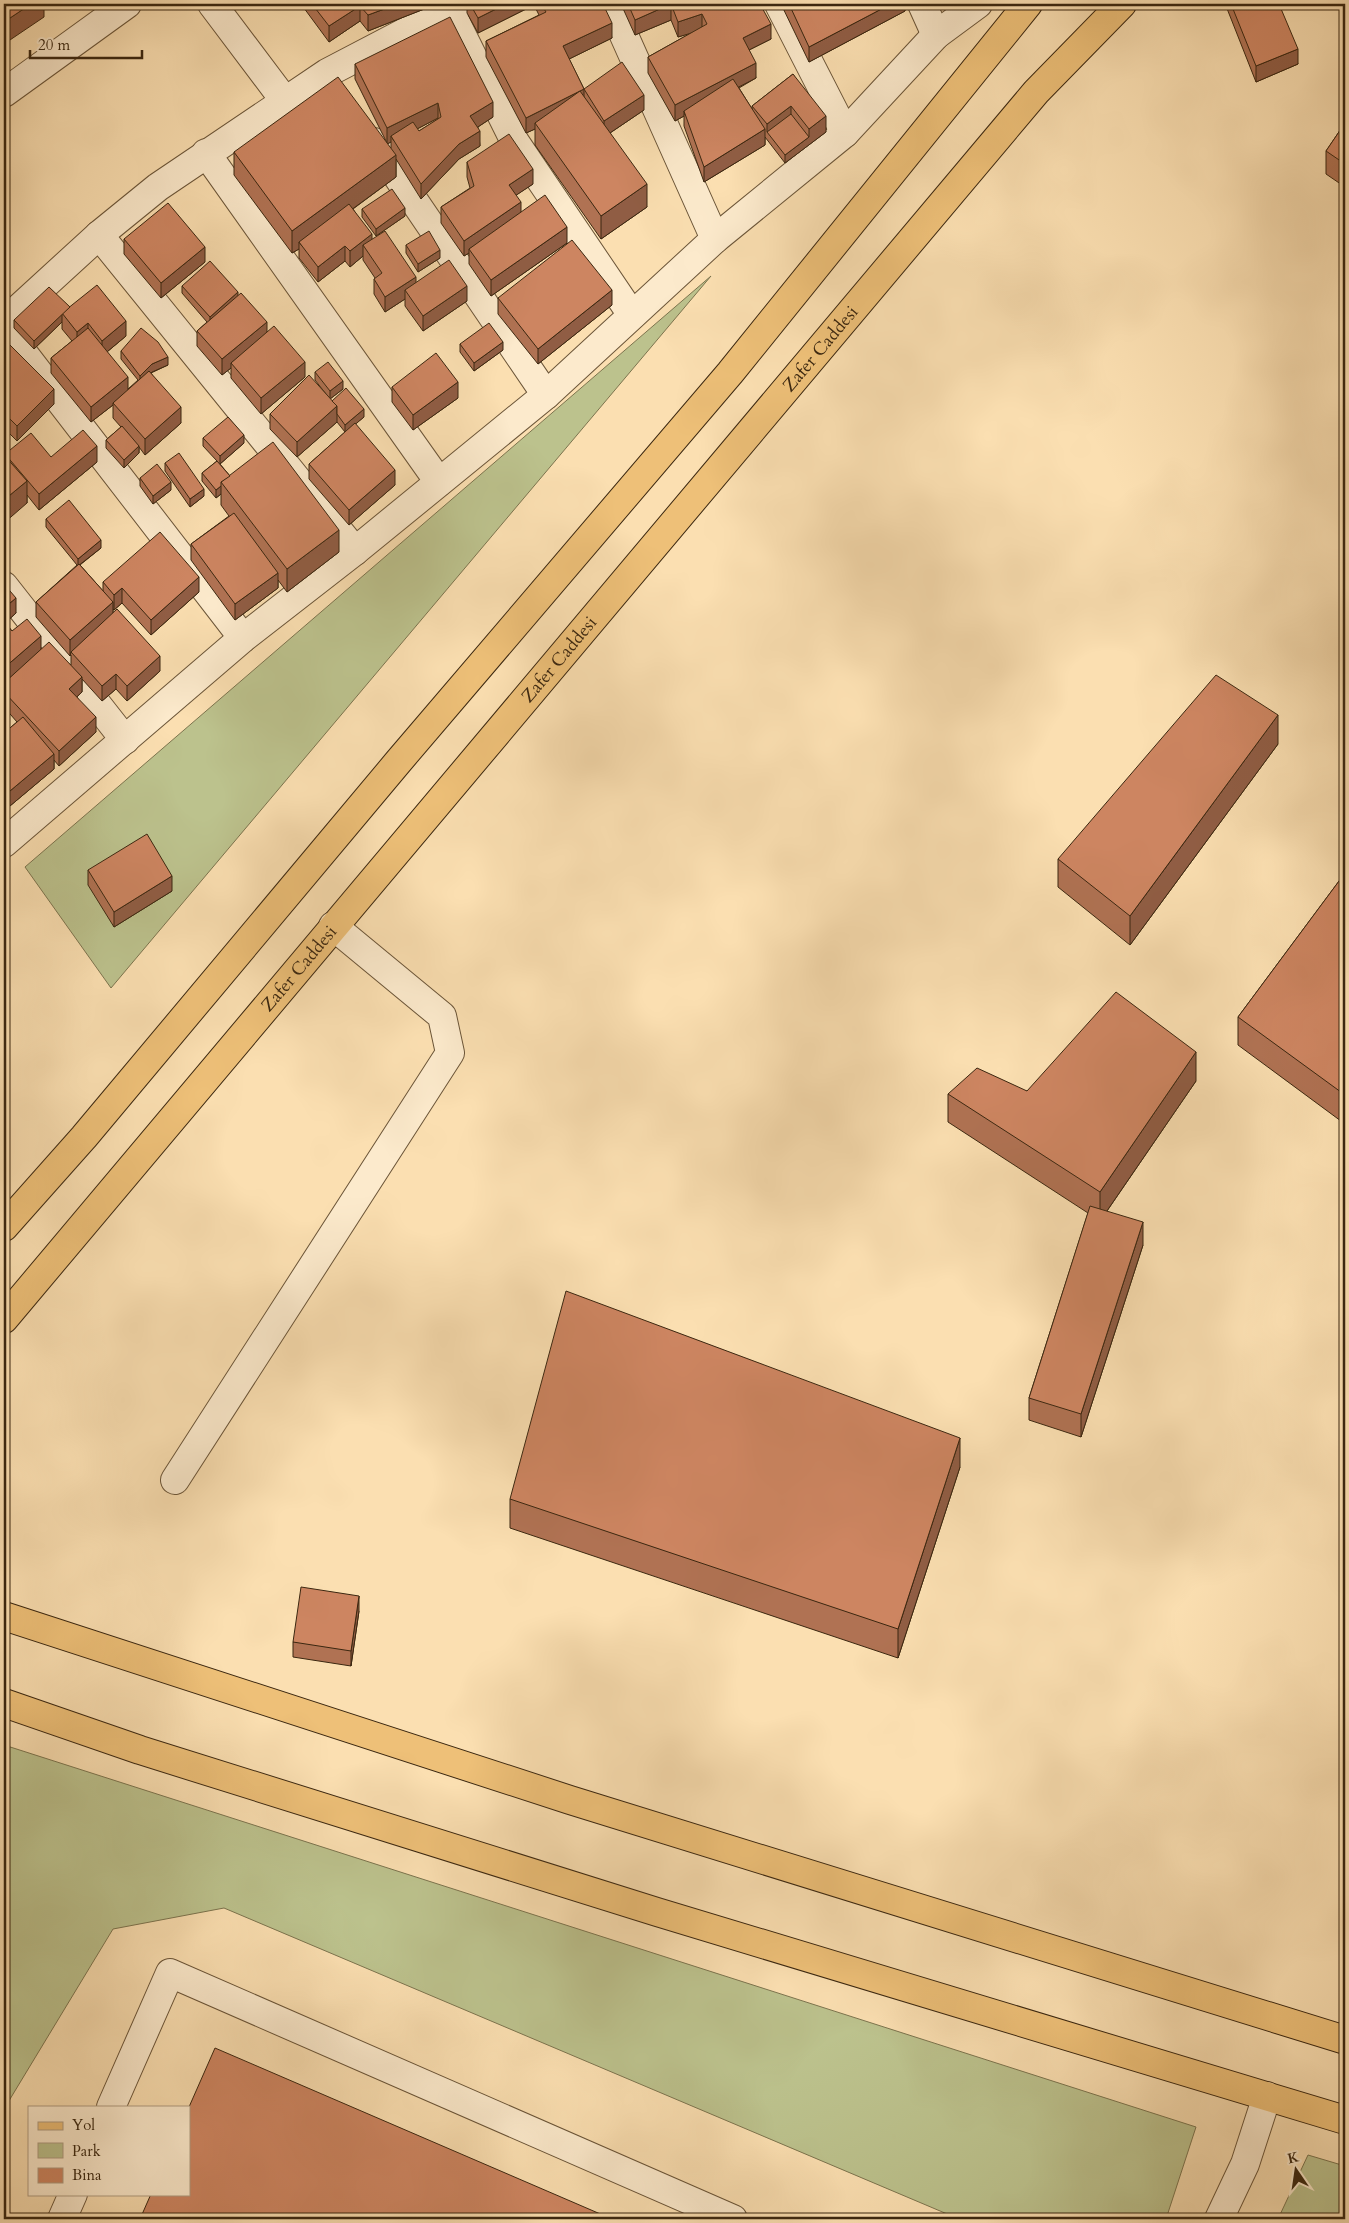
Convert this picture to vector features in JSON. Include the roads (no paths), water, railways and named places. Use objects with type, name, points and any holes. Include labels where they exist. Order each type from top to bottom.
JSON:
[{"type":"main road","points":[[4,1227],[84,1137],[392,770],[730,373],[1028,4]]},
{"type":"main road","name":"Zafer Caddesi","points":[[4,1319],[1036,92],[1122,4]]},
{"type":"main road","points":[[4,1616],[570,1800],[1345,2040]]},
{"type":"main road","points":[[4,1703],[140,1750],[648,1909],[1345,2120]]},
{"type":"street","points":[[4,93],[127,4]]},
{"type":"street","points":[[610,4],[715,239]]},
{"type":"street","points":[[779,4],[845,132]]},
{"type":"street","points":[[922,4],[936,35]]},
{"type":"street","points":[[4,843],[243,638],[355,551],[546,395],[715,239],[845,132],[936,35],[978,4]]},
{"type":"street","points":[[4,322],[98,235],[158,186],[327,73],[454,6],[515,142],[632,315]]},
{"type":"street","points":[[222,7],[285,101]]},
{"type":"street","points":[[327,73],[344,98]]},
{"type":"street","points":[[361,122],[546,395]]},
{"type":"street","points":[[206,153],[439,482]]},
{"type":"street","points":[[98,235],[355,551]]},
{"type":"street","points":[[4,328],[243,638]]},
{"type":"street","points":[[4,586],[125,740]]},
{"type":"street","points":[[175,1480],[450,1053],[442,1016],[333,926]]},
{"type":"street","points":[[112,2106],[170,1973],[732,2219]]},
{"type":"street","points":[[1219,2219],[1245,2164],[1267,2096]]},
{"type":"street","points":[[62,2219],[72,2196]]}]
